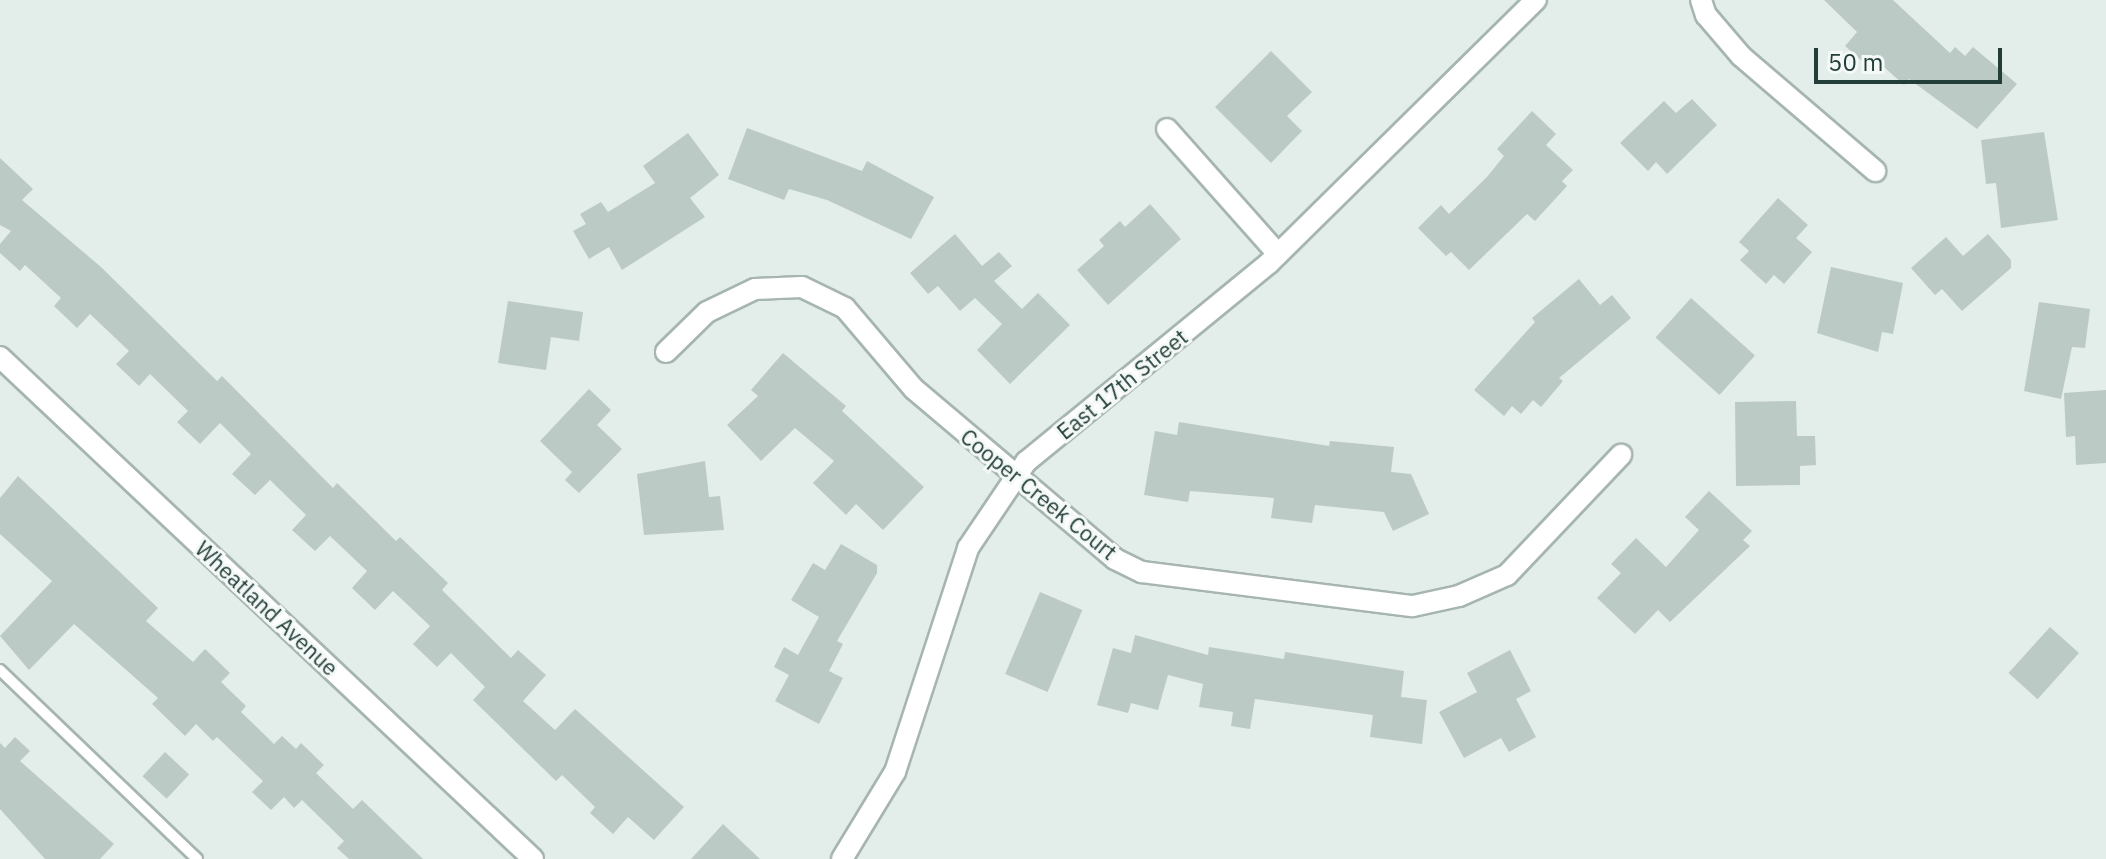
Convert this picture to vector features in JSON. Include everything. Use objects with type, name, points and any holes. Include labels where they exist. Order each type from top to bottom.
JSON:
[{"type":"street","name":"East 17th Street","points":[[842,859],[895,772],[968,548],[1014,477],[1278,254],[1536,0]]},
{"type":"street","points":[[1701,0],[1706,15],[1741,56],[1875,171]]},
{"type":"street","points":[[1167,129],[1278,254]]},
{"type":"street","name":"Cooper Creek Court","points":[[666,352],[707,312],[755,289],[802,287],[845,308],[914,389],[1014,477],[1115,559],[1142,572],[1413,606],[1459,596],[1507,575],[1621,455]]},
{"type":"street","name":"Wheatland Avenue","points":[[3,366],[533,859]]},
{"type":"lane","points":[[0,670],[197,859]]},
{"type":"building","points":[[1824,0],[1893,0],[1950,53],[1955,47],[1965,56],[1973,47],[2017,84],[1977,129],[1909,79],[1904,85],[1884,67],[1877,74],[1845,46],[1857,32]]},
{"type":"building","points":[[1271,51],[1312,92],[1287,116],[1302,131],[1271,163],[1215,107]]},
{"type":"building","points":[[1692,99],[1717,125],[1667,174],[1656,162],[1648,171],[1620,143],[1664,101],[1676,113]]},
{"type":"building","points":[[1532,111],[1556,134],[1546,145],[1573,170],[1562,181],[1567,186],[1535,221],[1527,214],[1469,270],[1451,252],[1446,256],[1418,228],[1441,205],[1449,214],[1487,177],[1504,156],[1497,149]]},
{"type":"building","points":[[747,128],[862,171],[867,161],[934,197],[911,239],[827,200],[789,189],[784,200],[728,179]]},
{"type":"building","points":[[2044,132],[2058,220],[2001,228],[1996,183],[1986,184],[1981,140]]},
{"type":"building","points":[[688,133],[719,175],[690,198],[705,217],[622,270],[609,247],[589,259],[573,231],[586,224],[580,214],[601,202],[608,212],[655,183],[643,166]]},
{"type":"building","points":[[0,158],[33,189],[22,200],[101,267],[217,381],[222,376],[333,488],[337,483],[396,541],[400,537],[448,583],[442,590],[511,658],[518,650],[546,675],[523,701],[555,730],[575,709],[684,807],[654,840],[628,817],[613,834],[590,813],[595,807],[562,775],[556,781],[473,700],[485,687],[451,653],[437,667],[413,644],[430,626],[393,591],[375,610],[352,588],[367,571],[330,536],[315,551],[292,530],[306,515],[270,480],[255,495],[232,474],[251,454],[220,423],[200,444],[177,422],[188,411],[150,374],[139,386],[116,364],[129,351],[90,314],[77,328],[54,306],[61,298],[25,265],[20,271],[0,253],[0,244],[11,231],[0,225]]},
{"type":"building","points":[[1778,198],[1808,225],[1796,238],[1812,252],[1784,284],[1774,275],[1766,284],[1740,260],[1749,251],[1739,242]]},
{"type":"building","points":[[1150,204],[1181,239],[1108,305],[1077,270],[1104,246],[1099,240],[1120,221],[1125,227]]},
{"type":"building","points":[[955,234],[982,266],[999,252],[1012,266],[994,281],[1022,309],[1038,293],[1070,325],[1010,384],[977,350],[1002,324],[975,298],[960,311],[938,286],[928,294],[910,273]]},
{"type":"building","points":[[1988,234],[2011,260],[2011,268],[1962,311],[1942,289],[1935,295],[1911,268],[1946,237],[1963,256]]},
{"type":"building","points":[[1831,267],[1903,283],[1893,334],[1882,332],[1878,352],[1817,333]]},
{"type":"building","points":[[1579,279],[1600,305],[1612,295],[1631,318],[1559,378],[1563,381],[1541,407],[1533,400],[1521,414],[1512,406],[1504,416],[1474,390],[1535,322],[1532,318]]},
{"type":"building","points":[[1691,298],[1755,356],[1719,395],[1656,337]]},
{"type":"building","points":[[508,301],[583,312],[579,341],[551,337],[546,370],[498,363]]},
{"type":"building","points":[[2039,302],[2090,309],[2085,348],[2072,347],[2061,399],[2024,391]]},
{"type":"building","points":[[783,353],[846,406],[842,411],[924,487],[883,530],[856,504],[846,515],[813,483],[834,461],[795,428],[761,461],[727,425],[758,396],[751,390]]},
{"type":"building","points":[[589,389],[611,410],[597,425],[622,449],[579,493],[565,480],[572,472],[540,441]]},
{"type":"building","points":[[2106,390],[2106,463],[2076,465],[2075,436],[2066,437],[2064,393]]},
{"type":"building","points":[[1796,401],[1797,436],[1815,436],[1816,465],[1800,466],[1800,485],[1736,486],[1735,402]]},
{"type":"building","points":[[1179,422],[1329,446],[1330,441],[1394,447],[1391,472],[1411,474],[1429,514],[1393,531],[1384,512],[1315,505],[1312,523],[1271,518],[1274,498],[1190,491],[1188,502],[1144,495],[1155,431],[1177,435]]},
{"type":"building","points":[[705,461],[709,497],[720,496],[724,530],[644,535],[637,474]]},
{"type":"building","points":[[18,476],[158,608],[146,621],[193,662],[205,649],[230,673],[221,682],[246,706],[241,712],[274,744],[282,736],[296,749],[301,743],[324,765],[316,773],[353,809],[362,800],[423,859],[349,859],[337,848],[344,841],[302,800],[294,808],[284,797],[271,810],[252,792],[263,781],[217,737],[213,741],[196,724],[185,736],[152,704],[158,698],[74,624],[29,670],[0,636],[52,581],[0,534],[0,498]]},
{"type":"building","points":[[1709,491],[1752,531],[1743,540],[1750,546],[1670,622],[1658,610],[1635,634],[1597,598],[1621,573],[1611,564],[1636,538],[1666,567],[1699,530],[1685,517]]},
{"type":"building","points":[[841,544],[877,565],[877,573],[837,641],[843,644],[829,671],[843,678],[819,724],[775,701],[789,675],[774,667],[784,647],[798,655],[819,617],[791,600],[813,563],[825,570]]},
{"type":"building","points":[[1040,592],[1082,610],[1048,692],[1005,674]]},
{"type":"building","points":[[2050,627],[2079,653],[2037,699],[2009,673]]},
{"type":"building","points":[[1135,635],[1208,655],[1209,647],[1284,659],[1285,652],[1404,671],[1401,697],[1427,700],[1422,744],[1370,737],[1373,715],[1255,699],[1250,729],[1231,726],[1233,712],[1199,707],[1203,684],[1168,675],[1158,710],[1131,703],[1128,713],[1097,705],[1113,648],[1131,653]]},
{"type":"building","points":[[1510,650],[1531,691],[1516,699],[1536,737],[1509,752],[1501,738],[1464,758],[1439,712],[1477,692],[1467,673]]},
{"type":"building","points":[[15,737],[30,751],[20,761],[114,844],[100,859],[45,859],[0,809],[0,743],[5,748]]},
{"type":"building","points":[[165,752],[189,775],[167,799],[142,776]]},
{"type":"building","points":[[723,824],[760,859],[691,859]]}]
